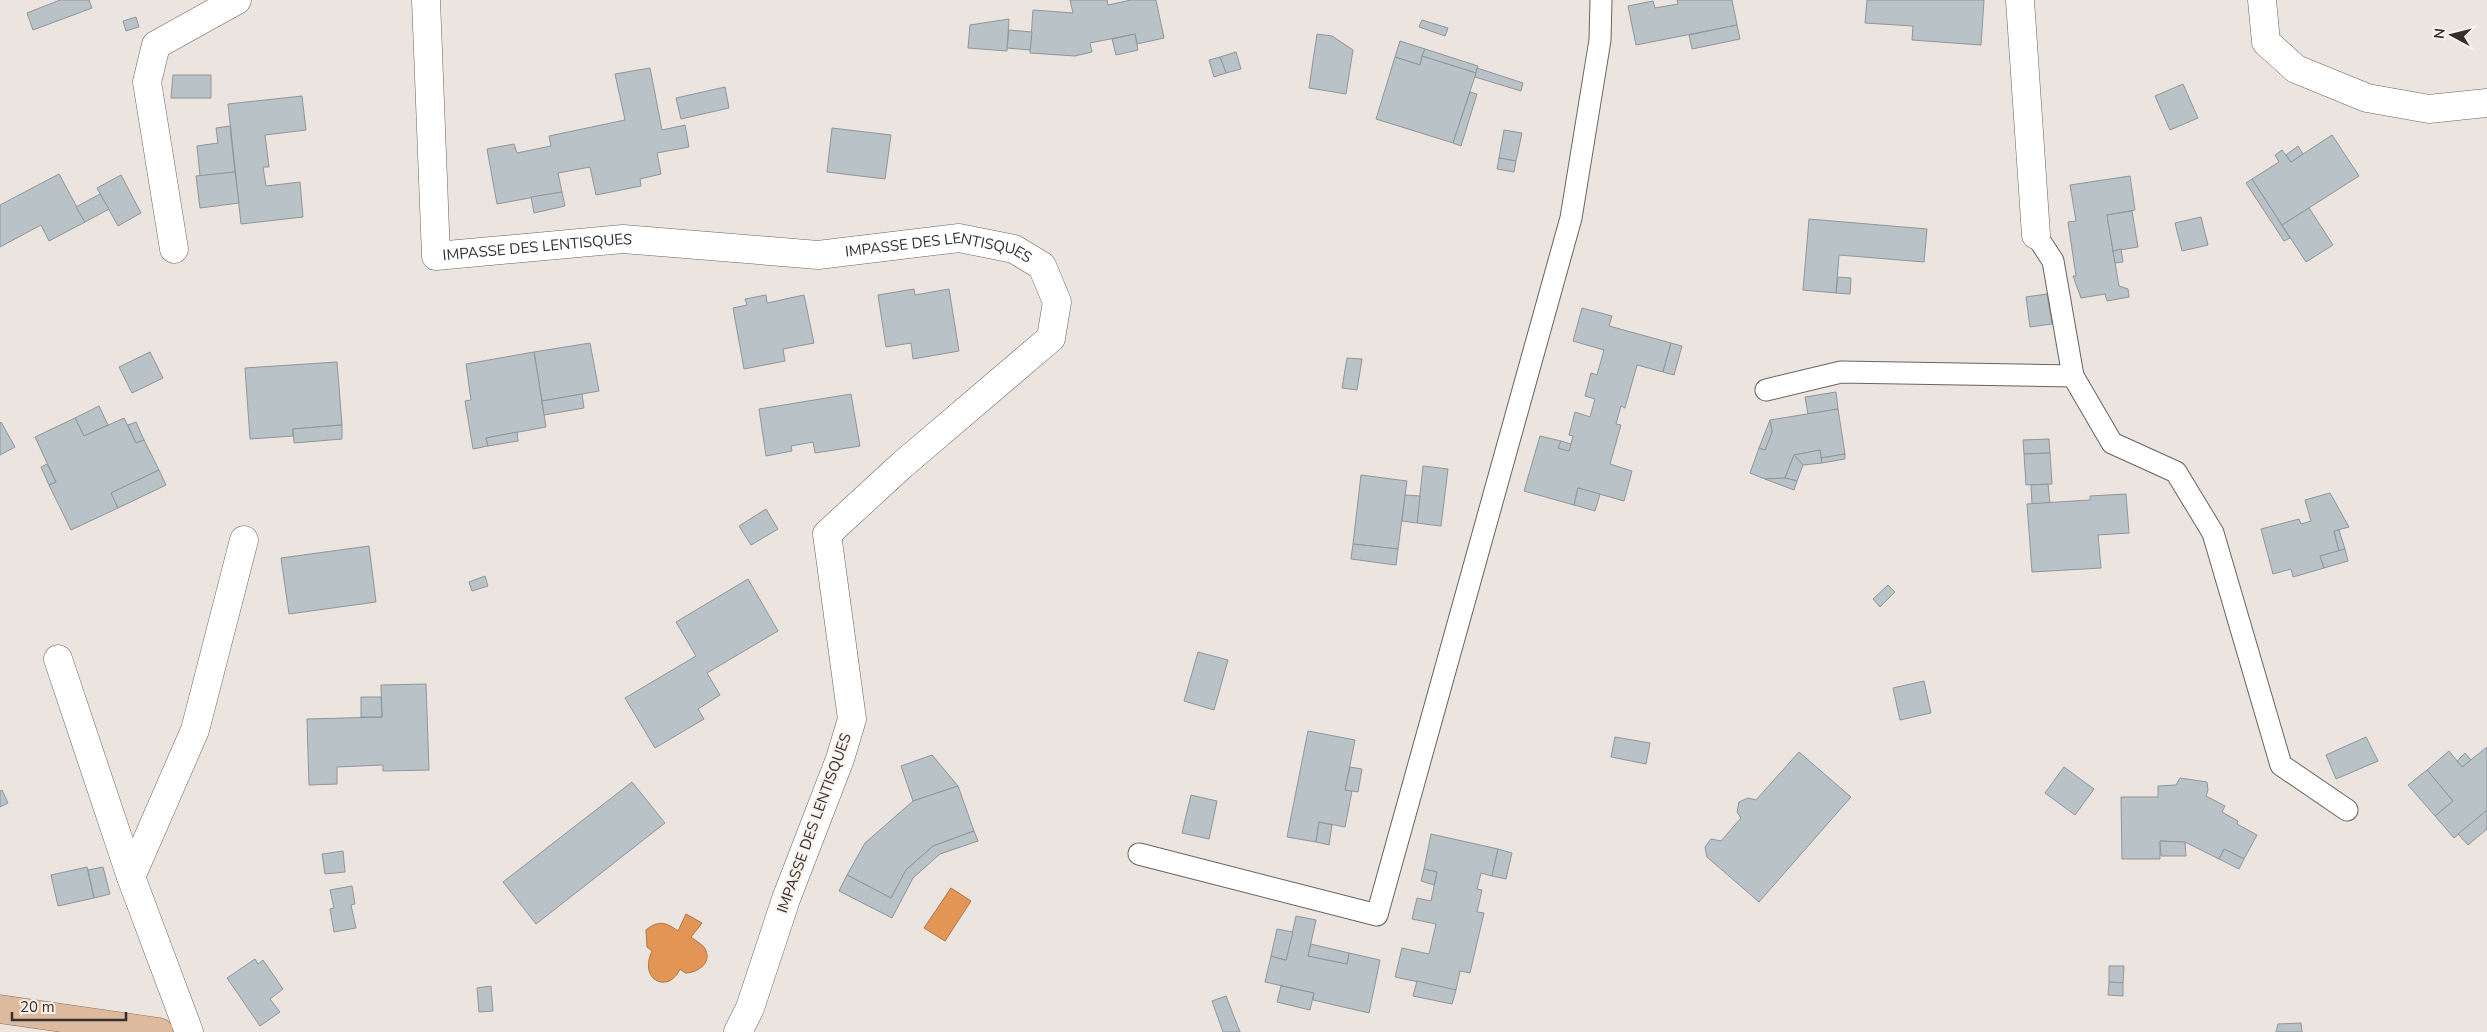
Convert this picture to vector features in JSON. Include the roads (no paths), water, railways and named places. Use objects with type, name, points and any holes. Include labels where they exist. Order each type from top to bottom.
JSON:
[{"type":"main road","points":[[0,1009],[159,1032]]},
{"type":"street","points":[[174,249],[147,82],[156,45],[237,0]]},
{"type":"street","name":"IMPASSE DES LENTISQUES","points":[[426,0],[436,256],[623,239],[818,256],[959,238],[1014,249],[1042,266],[1057,302],[1052,338],[902,465],[827,534],[852,719],[840,759],[786,899],[750,1008],[738,1032]]},
{"type":"street","points":[[2020,0],[2036,235]]},
{"type":"street","points":[[2262,0],[2266,42],[2296,69],[2368,98],[2429,109],[2487,103]]},
{"type":"street","points":[[131,876],[195,730],[244,540]]},
{"type":"street","points":[[58,659],[131,876],[189,1032]]},
{"type":"lane","points":[[1139,854],[1377,915],[1571,218],[1600,40],[1601,0]]},
{"type":"lane","points":[[2036,235],[2053,261],[2072,376],[2112,443],[2176,472],[2213,533],[2280,764],[2346,810]]},
{"type":"lane","points":[[1766,390],[1841,372],[2072,376]]}]
